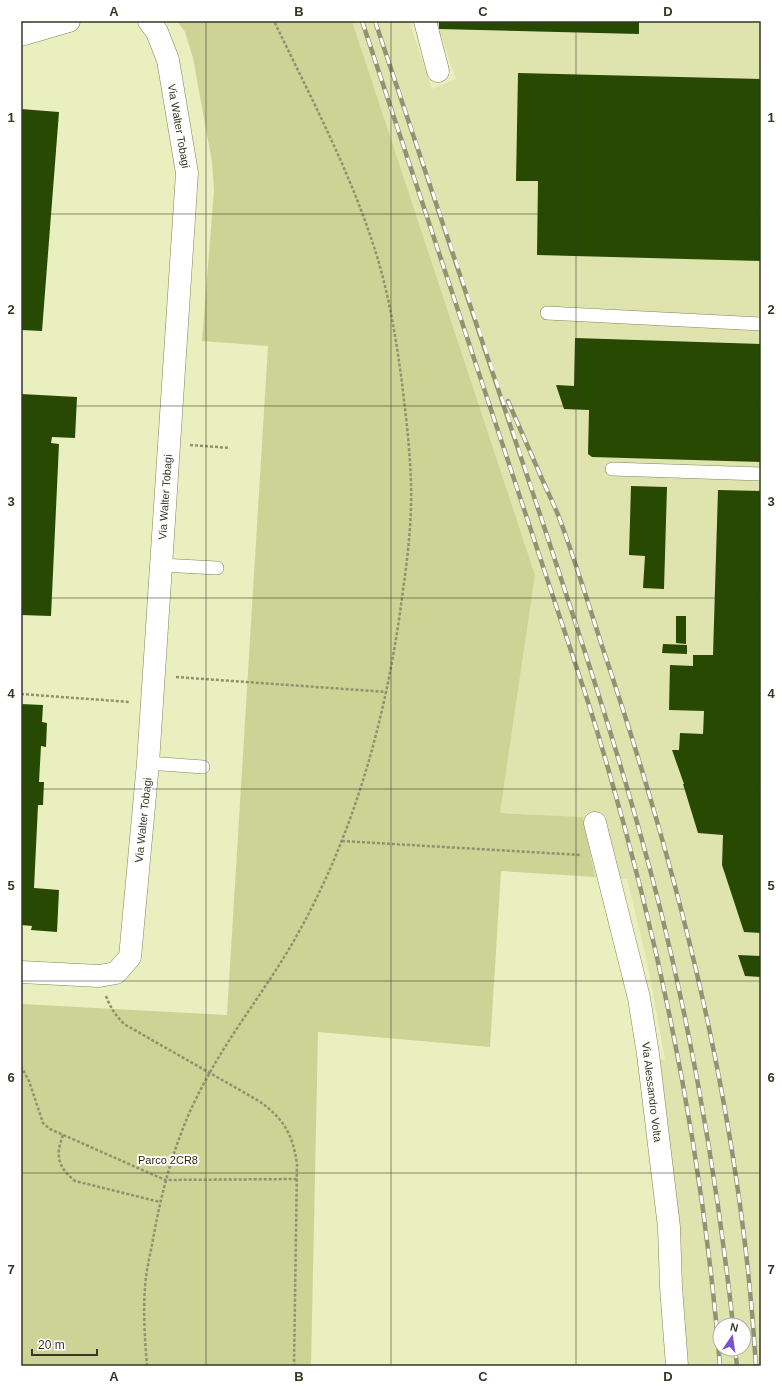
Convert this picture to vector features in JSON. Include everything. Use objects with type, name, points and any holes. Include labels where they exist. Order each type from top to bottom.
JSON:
[{"type":"street","points":[[21,35],[69,21]]},
{"type":"street","name":"Via Walter Tobagi","points":[[108,975],[130,957],[148,763],[187,173],[168,60],[158,32],[149,21]]},
{"type":"street","points":[[425,21],[438,71]]},
{"type":"street","name":"Via Alessandro Volta","points":[[595,823],[639,998],[648,1054],[669,1227],[671,1288],[677,1366]]},
{"type":"street","points":[[21,972],[108,975]]},
{"type":"lane","points":[[547,313],[761,324]]},
{"type":"lane","points":[[612,469],[761,474]]},
{"type":"lane","points":[[161,565],[217,568]]},
{"type":"lane","points":[[148,763],[203,767]]},
{"type":"path","points":[[147,1366],[145,1286],[165,1180],[184,1123],[209,1073],[296,937],[323,885],[342,841],[364,777],[386,692],[400,618],[409,549],[411,485],[405,408],[394,325],[375,251],[347,174],[274,21]]},
{"type":"path","points":[[169,443],[230,448]]},
{"type":"path","points":[[154,675],[386,692]]},
{"type":"path","points":[[21,694],[152,704]]},
{"type":"path","points":[[342,841],[604,857]]},
{"type":"path","points":[[108,975],[108,1003],[117,1017],[124,1024],[259,1101],[271,1109],[289,1133],[295,1148],[297,1164],[294,1366]]},
{"type":"path","points":[[21,1066],[29,1082],[43,1124],[63,1135],[165,1180],[297,1179]]},
{"type":"path","points":[[63,1135],[59,1144],[58,1155],[60,1165],[75,1181],[160,1202]]},
{"type":"shaded area","points":[[352,21],[409,21],[432,89],[456,79],[436,21],[761,21],[761,1366],[684,1366],[658,1059],[665,1060],[648,966],[627,879],[595,877],[583,817],[500,813],[535,575]]},
{"type":"green space","name":"Parco 2CR8","points":[[177,21],[352,21],[535,575],[500,813],[583,817],[595,877],[501,871],[490,1047],[318,1032],[311,1366],[21,1366],[21,1004],[227,1015],[268,346],[202,341],[214,190],[212,162],[193,58],[185,32]]},
{"type":"building","points":[[439,21],[639,21],[639,34],[439,29]]},
{"type":"building","points":[[518,73],[761,79],[761,261],[537,255],[538,181],[516,181]]},
{"type":"building","points":[[21,109],[59,112],[42,331],[21,330]]},
{"type":"building","points":[[575,338],[761,344],[761,462],[592,457],[588,454],[589,410],[564,409],[556,385],[574,386]]},
{"type":"building","points":[[21,394],[77,397],[75,438],[52,437],[51,443],[59,444],[51,616],[21,615]]},
{"type":"building","points":[[631,486],[667,487],[664,589],[643,588],[645,556],[629,555]]},
{"type":"building","points":[[718,490],[761,491],[761,933],[744,932],[722,865],[723,835],[698,833],[684,784],[672,750],[679,750],[680,733],[703,734],[704,711],[669,710],[670,665],[693,666],[693,655],[713,655]]},
{"type":"building","points":[[676,616],[686,616],[686,644],[676,643]]},
{"type":"building","points":[[663,644],[687,645],[687,654],[662,653]]},
{"type":"building","points":[[21,704],[43,705],[42,722],[47,723],[46,747],[41,746],[39,782],[44,782],[43,805],[38,805],[34,888],[59,890],[57,932],[31,930],[32,926],[21,925]]},
{"type":"building","points":[[738,955],[761,956],[761,977],[745,976]]},
{"type":"railway","points":[[362,21],[589,705],[635,867],[673,1032],[688,1115],[712,1282],[720,1366]]},
{"type":"railway","points":[[375,21],[583,646],[638,826],[674,966],[695,1068],[713,1170],[732,1317]]},
{"type":"railway","points":[[508,401],[556,510],[572,552],[632,737],[682,914],[704,1003],[722,1092],[737,1183],[748,1274],[756,1366]]},
{"type":"railway","points":[[736,1357],[737,1366]]}]
